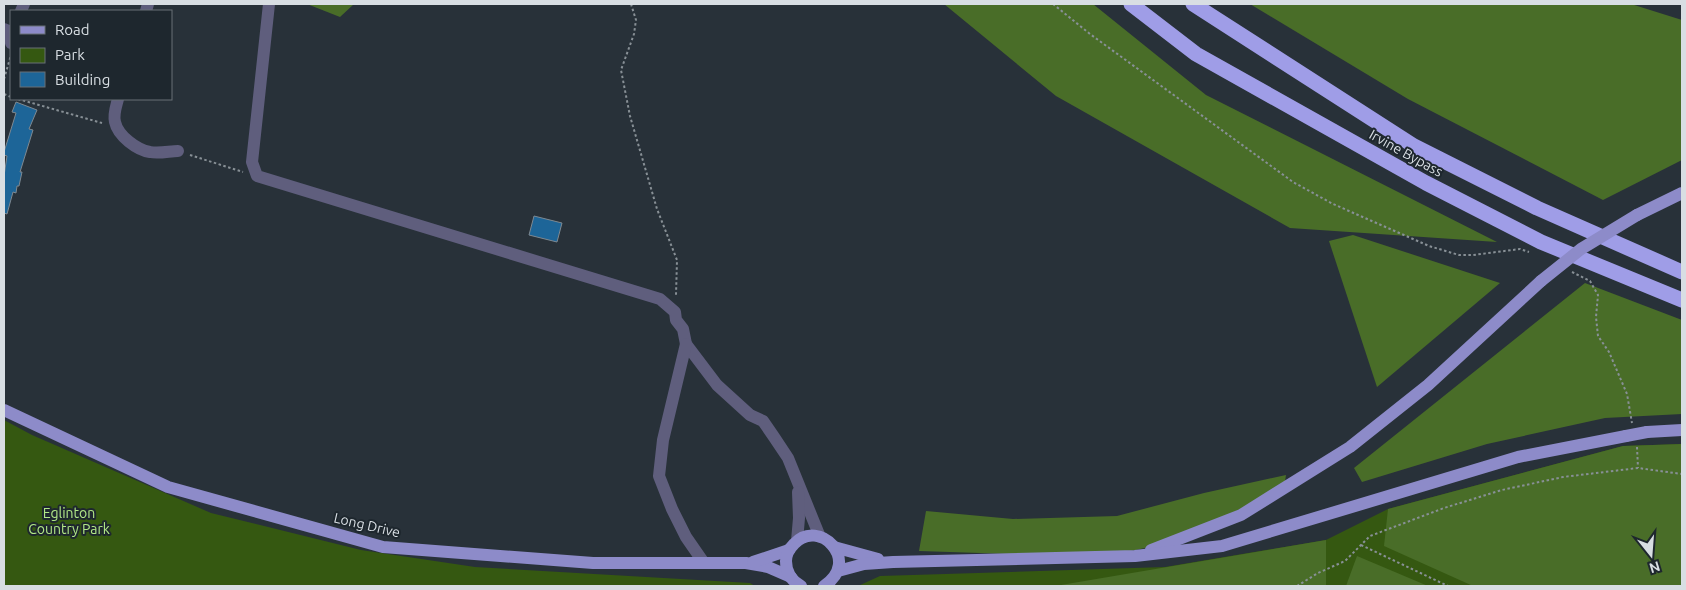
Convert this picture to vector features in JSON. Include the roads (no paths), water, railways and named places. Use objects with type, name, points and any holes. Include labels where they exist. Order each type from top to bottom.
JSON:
[{"type":"highway","name":"Irvine Bypass","points":[[1131,4],[1196,54],[1426,183],[1541,242],[1682,300]]},
{"type":"highway","name":"Irvine Bypass","points":[[1193,4],[1414,146],[1537,208],[1682,272]]},
{"type":"main road","points":[[1135,556],[1241,515],[1350,447],[1428,385],[1541,281],[1581,249],[1637,215],[1682,193]]},
{"type":"main road","name":"Long Drive","points":[[4,410],[168,487],[383,547],[594,563],[746,563],[768,567],[791,577],[801,586]]},
{"type":"main road","points":[[838,571],[864,564],[893,562],[1135,556],[1222,546],[1518,457],[1648,432],[1682,430]]},
{"type":"main road","name":"Long Drive","points":[[746,563],[768,558],[812,536],[820,537]]},
{"type":"main road","points":[[820,537],[828,540],[839,558],[838,571],[835,577],[824,586]]},
{"type":"main road","points":[[791,577],[786,564],[793,546]]},
{"type":"main road","points":[[834,547],[893,562]]},
{"type":"street","points":[[270,4],[252,162],[256,176],[660,299],[675,312],[676,320],[683,329],[686,344],[662,440],[659,476],[686,537],[704,563]]},
{"type":"street","points":[[118,100],[114,111],[117,128],[123,136],[135,146],[150,152],[178,151]]},
{"type":"street","points":[[686,344],[717,385],[750,415],[763,421],[788,458],[820,537]]},
{"type":"street","points":[[793,546],[799,518],[797,484]]},
{"type":"park label","name":"Eglinton Country Park","points":[[69,522]]}]
